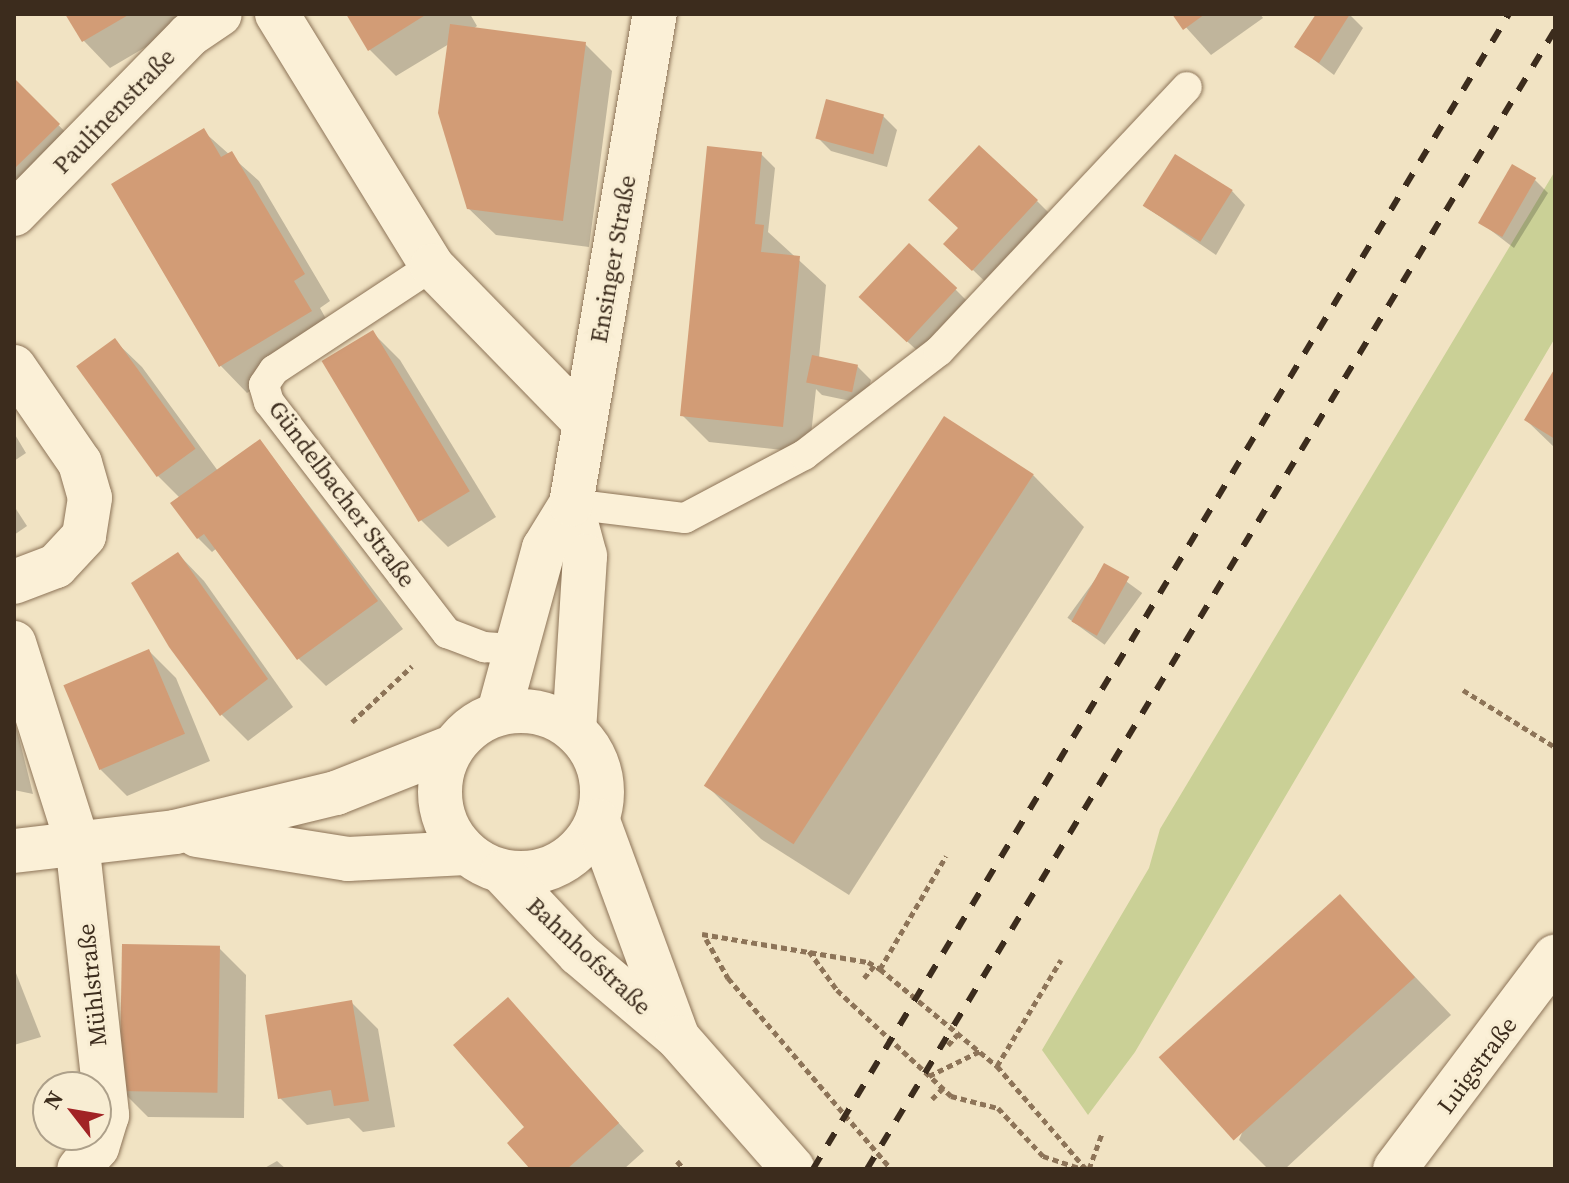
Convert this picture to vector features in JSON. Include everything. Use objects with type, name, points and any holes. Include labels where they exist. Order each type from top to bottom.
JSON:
[{"type":"street","name":"Paulinenstraße","points":[[14,214],[189,35],[220,14]]},
{"type":"street","points":[[277,14],[432,266],[584,422]]},
{"type":"street","name":"Ensinger Straße","points":[[574,729],[585,571],[571,504],[655,14]]},
{"type":"street","points":[[14,367],[80,463],[90,498],[84,536],[56,566],[14,582]]},
{"type":"street","name":"Ensinger Straße","points":[[499,712],[544,548],[571,504]]},
{"type":"street","name":"Mühlstraße","points":[[14,643],[77,842],[107,1115],[97,1147],[79,1169]]},
{"type":"street","points":[[175,832],[348,859],[484,862],[532,873],[559,864],[583,846],[598,821],[601,771],[574,729],[551,716],[525,709],[499,712],[465,731],[452,747],[443,767],[440,802],[451,835],[484,862]]},
{"type":"street","points":[[14,851],[175,832],[336,793],[452,747]]},
{"type":"street","name":"Bahnhofstraße","points":[[598,821],[678,1038]]},
{"type":"street","name":"Bahnhofstraße","points":[[484,862],[579,954],[678,1038],[793,1169]]},
{"type":"street","name":"Luigstraße","points":[[1395,1169],[1555,957]]},
{"type":"lane","points":[[571,504],[685,518],[804,455],[939,351],[1187,87]]},
{"type":"lane","name":"Gündelbacher Straße","points":[[432,266],[274,370],[264,385],[269,402],[447,633]]},
{"type":"lane","points":[[447,633],[484,647],[516,649]]},
{"type":"path","points":[[336,793],[328,744],[447,633]]},
{"type":"path","points":[[1463,690],[1555,747]]},
{"type":"path","points":[[864,978],[877,968],[946,856]]},
{"type":"path","points":[[891,1169],[728,978],[704,934],[809,951],[877,968],[997,1066],[1086,1169]]},
{"type":"path","points":[[809,951],[837,990],[951,1096],[998,1108],[1043,1156],[1086,1169]]},
{"type":"path","points":[[997,1066],[1061,960]]},
{"type":"path","points":[[948,1045],[958,1034]]},
{"type":"path","points":[[929,1076],[980,1051]]},
{"type":"path","points":[[932,1099],[943,1088]]},
{"type":"path","points":[[1086,1169],[1102,1133]]},
{"type":"path","points":[[677,1161],[684,1169]]},
{"type":"green space","points":[[1555,171],[1555,338],[1135,1052],[1088,1115],[1042,1050],[1149,868],[1160,829]]},
{"type":"building","points":[[65,14],[130,14],[82,42]]},
{"type":"building","points":[[346,14],[427,14],[368,51]]},
{"type":"building","points":[[1172,14],[1205,14],[1183,30]]},
{"type":"building","points":[[1316,14],[1350,14],[1319,63],[1294,47]]},
{"type":"building","points":[[450,24],[586,42],[563,221],[467,209],[438,113]]},
{"type":"building","points":[[14,78],[60,124],[14,169]]},
{"type":"building","points":[[826,99],[884,115],[873,154],[815,139]]},
{"type":"building","points":[[204,128],[221,157],[232,151],[305,274],[294,281],[312,311],[219,367],[111,184]]},
{"type":"building","points":[[979,145],[1038,200],[972,271],[943,244],[958,228],[928,200]]},
{"type":"building","points":[[707,146],[762,152],[755,224],[764,225],[761,252],[800,256],[783,427],[680,416]]},
{"type":"building","points":[[1175,154],[1233,190],[1200,242],[1143,206]]},
{"type":"building","points":[[1512,164],[1536,178],[1502,237],[1478,223]]},
{"type":"building","points":[[909,243],[957,288],[907,342],[859,297]]},
{"type":"building","points":[[373,330],[470,491],[418,522],[322,361]]},
{"type":"building","points":[[115,338],[196,449],[157,477],[76,366]]},
{"type":"building","points":[[812,355],[858,365],[852,392],[806,382]]},
{"type":"building","points":[[1555,368],[1555,439],[1524,420]]},
{"type":"building","points":[[944,416],[1034,474],[794,844],[704,786]]},
{"type":"building","points":[[260,439],[378,601],[297,660],[204,534],[197,539],[170,503]]},
{"type":"building","points":[[178,552],[268,679],[220,716],[169,647],[131,583]]},
{"type":"building","points":[[1104,563],[1129,577],[1097,636],[1072,622]]},
{"type":"building","points":[[149,649],[185,734],[99,770],[63,685]]},
{"type":"building","points":[[1340,894],[1415,977],[1234,1141],[1159,1057]]},
{"type":"building","points":[[122,944],[220,946],[217,1093],[119,1091]]},
{"type":"building","points":[[508,997],[619,1123],[567,1169],[530,1169],[507,1143],[524,1127],[453,1045]]},
{"type":"building","points":[[352,1000],[369,1101],[334,1106],[331,1090],[278,1099],[265,1015]]},
{"type":"railway","points":[[813,1169],[1509,14]]},
{"type":"railway","points":[[867,1169],[1555,30]]}]
